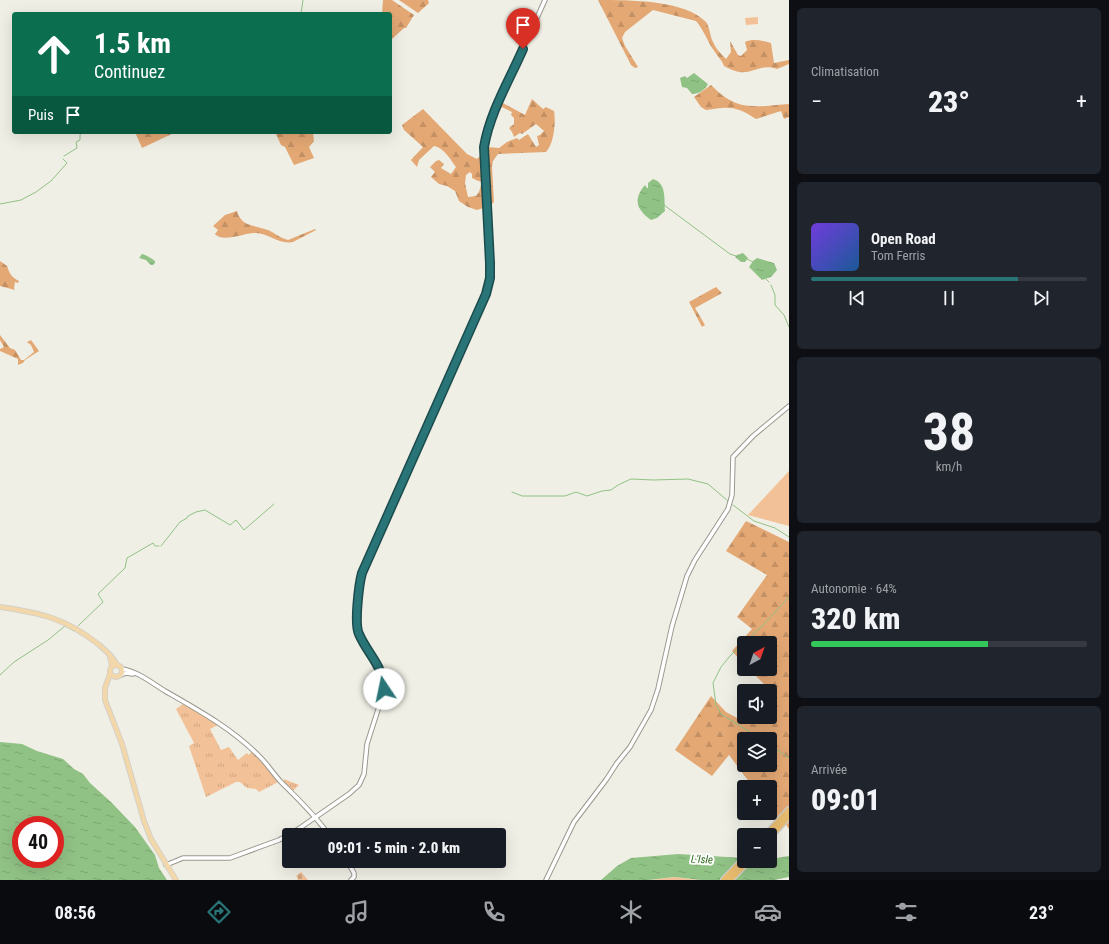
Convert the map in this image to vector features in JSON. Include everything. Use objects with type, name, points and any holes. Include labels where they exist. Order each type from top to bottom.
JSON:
[{"type":"highway","points":[[772,828],[789,810]]},
{"type":"highway","points":[[777,829],[789,816]]},
{"type":"highway","points":[[724,880],[737,866]]},
{"type":"highway","points":[[730,880],[741,868]]},
{"type":"main road","points":[[0,607],[43,614],[82,632],[113,658],[114,665],[110,670],[112,675]]},
{"type":"main road","points":[[112,675],[120,675],[122,669],[114,665]]},
{"type":"main road","points":[[112,675],[107,682],[105,700],[132,774],[144,821],[151,839],[176,880]]},
{"type":"street","points":[[166,865],[183,858],[232,857],[279,840],[297,830],[352,792],[363,779],[367,744],[383,694],[384,685],[380,670],[358,632],[357,624],[362,573],[483,303],[489,284],[490,272],[484,169],[484,147],[487,132],[493,115],[545,0]]},
{"type":"street","points":[[546,880],[574,822],[632,743],[652,710],[672,626],[687,576],[695,560],[728,509],[732,495],[733,457],[753,436],[789,406]]},
{"type":"street","points":[[122,669],[135,674],[218,723],[259,756],[274,774],[316,817],[324,828]]},
{"type":"street","points":[[120,675],[126,673],[135,674]]},
{"type":"street","points":[[351,868],[354,874],[352,878]]},
{"type":"green space","points":[[383,0],[392,0],[414,15],[406,28],[404,28],[392,39],[392,12],[382,12]]},
{"type":"green space","points":[[399,0],[428,0],[429,3],[418,13]]},
{"type":"green space","points":[[598,0],[641,1],[671,5],[685,9],[697,15],[706,22],[714,45],[726,59],[731,52],[730,41],[738,55],[741,56],[747,50],[745,42],[758,40],[771,43],[774,63],[789,60],[789,64],[777,69],[767,67],[749,72],[739,72],[733,70],[724,66],[696,21],[653,10],[625,32],[622,38],[625,46],[638,67],[635,68],[631,65]]},
{"type":"green space","points":[[758,17],[758,24],[746,25],[745,18]]},
{"type":"green space","points":[[711,85],[719,93],[742,105],[762,106],[789,104],[789,117],[784,119],[781,111],[756,119],[738,109],[720,108],[706,110],[701,107],[694,97]]},
{"type":"green space","points":[[532,99],[543,109],[546,107],[554,111],[555,121],[551,144],[546,152],[498,154],[493,161],[492,167],[494,202],[491,205],[489,202],[486,155],[488,147],[499,148],[507,142],[517,138],[519,140],[528,134],[536,147],[539,145],[537,136],[544,131],[536,124],[522,134],[520,133],[514,137],[509,128],[514,124],[514,118],[511,115],[512,112],[502,107],[497,115],[496,114],[501,102],[525,115]]},
{"type":"green space","points":[[423,109],[467,154],[477,159],[480,156],[484,157],[484,182],[472,178],[472,174],[470,172],[466,175],[465,183],[468,197],[476,196],[481,185],[484,184],[486,207],[477,210],[468,207],[459,201],[455,191],[447,186],[439,184],[431,177],[435,172],[430,167],[436,161],[439,160],[444,164],[441,168],[451,174],[456,167],[441,149],[434,146],[419,160],[417,167],[411,160],[423,147],[404,130],[402,125]]},
{"type":"green space","points":[[136,134],[172,134],[142,148]]},
{"type":"green space","points":[[276,134],[313,134],[314,141],[309,147],[314,158],[294,165],[285,147],[281,145]]},
{"type":"green space","points":[[237,211],[245,223],[268,230],[288,240],[315,229],[316,230],[293,242],[283,242],[259,233],[250,233],[228,238],[219,237],[215,234],[218,230],[213,226],[225,215]]},
{"type":"green space","points":[[0,261],[7,266],[12,277],[19,281],[18,283],[15,282],[15,290],[0,286]]},
{"type":"green space","points":[[716,287],[722,293],[695,308],[705,325],[702,327],[689,302]]},
{"type":"green space","points":[[0,335],[10,348],[15,350],[21,360],[24,360],[34,352],[31,345],[27,342],[31,340],[39,351],[18,365],[18,359],[0,351],[0,349],[4,347],[0,340]]},
{"type":"green space","points":[[789,471],[789,526],[748,515]]},
{"type":"green space","points":[[746,521],[789,542],[789,829],[780,817],[778,820],[777,819],[777,780],[748,780],[742,772],[777,772],[777,732],[737,732],[737,766],[729,755],[712,776],[675,750],[711,696],[726,712],[737,718],[737,724],[777,724],[777,684],[764,684],[756,676],[777,676],[777,636],[746,636],[752,629],[737,617],[767,575],[726,551]]},
{"type":"green space","points":[[737,646],[737,656],[732,651]]},
{"type":"green space","points":[[183,704],[218,725],[210,729],[221,750],[229,747],[238,760],[247,753],[249,755],[251,752],[258,757],[278,782],[259,792],[256,789],[247,788],[240,782],[236,782],[206,797],[189,746],[194,743],[176,709]]},
{"type":"green space","points":[[284,779],[299,785],[293,791],[284,783]]},
{"type":"green space","points":[[301,872],[308,880],[297,880],[298,879],[296,876]]},
{"type":"green space","points":[[674,877],[697,880],[652,880]]},
{"type":"water","points":[[694,73],[708,84],[702,91],[692,94],[687,88],[682,87],[680,78],[685,76],[687,78]]},
{"type":"water","points":[[653,179],[661,184],[663,188],[665,211],[657,218],[651,220],[639,208],[638,199],[641,190],[645,185],[648,188],[648,183]]},
{"type":"water","points":[[743,253],[748,258],[745,262],[741,262],[735,257]]},
{"type":"water","points":[[142,254],[154,260],[155,263],[151,265],[146,260],[139,258]]},
{"type":"water","points":[[757,258],[774,263],[777,270],[771,277],[762,280],[749,267]]},
{"type":"water","points":[[0,742],[22,744],[37,751],[63,759],[74,769],[83,774],[90,783],[135,827],[155,855],[159,868],[167,880],[0,880]]},
{"type":"water","name":"L'Isle","points":[[678,854],[737,858],[737,868],[777,868],[777,858],[789,856],[789,877],[774,880],[701,880],[674,877],[649,880],[601,880],[617,866],[631,858]]},
{"type":"waterway","points":[[301,12],[303,0]]},
{"type":"waterway","points":[[64,156],[77,148],[76,142],[80,140],[81,134]]},
{"type":"waterway","points":[[0,204],[21,200],[36,192],[51,181],[67,163],[63,159]]},
{"type":"waterway","points":[[664,205],[730,254],[736,256]]},
{"type":"waterway","points":[[747,259],[753,262]]},
{"type":"waterway","points":[[766,279],[769,282]]},
{"type":"waterway","points":[[771,285],[775,295],[775,305],[784,315],[789,327]]},
{"type":"waterway","points":[[512,492],[522,496],[565,496],[576,492],[587,496],[602,491],[611,490],[631,479],[688,479],[708,484],[728,501]]},
{"type":"waterway","points":[[161,546],[180,522],[196,512],[205,510],[230,525],[236,520],[244,530],[274,504]]},
{"type":"waterway","points":[[733,505],[754,521],[775,528],[789,537]]},
{"type":"waterway","points":[[78,626],[103,602],[98,594],[125,568],[127,558],[153,543],[155,546],[159,546]]},
{"type":"waterway","points":[[750,732],[721,714],[716,705],[713,683],[721,667],[730,656],[765,623],[789,597]]},
{"type":"waterway","points":[[0,675],[14,662],[48,640],[65,626],[74,631]]},
{"type":"waterway","points":[[777,750],[789,758]]},
{"type":"route","points":[[384,689],[380,670],[360,636],[357,628],[360,582],[362,573],[406,477],[486,294],[490,278],[490,263],[484,147],[493,115],[523,49]]}]
